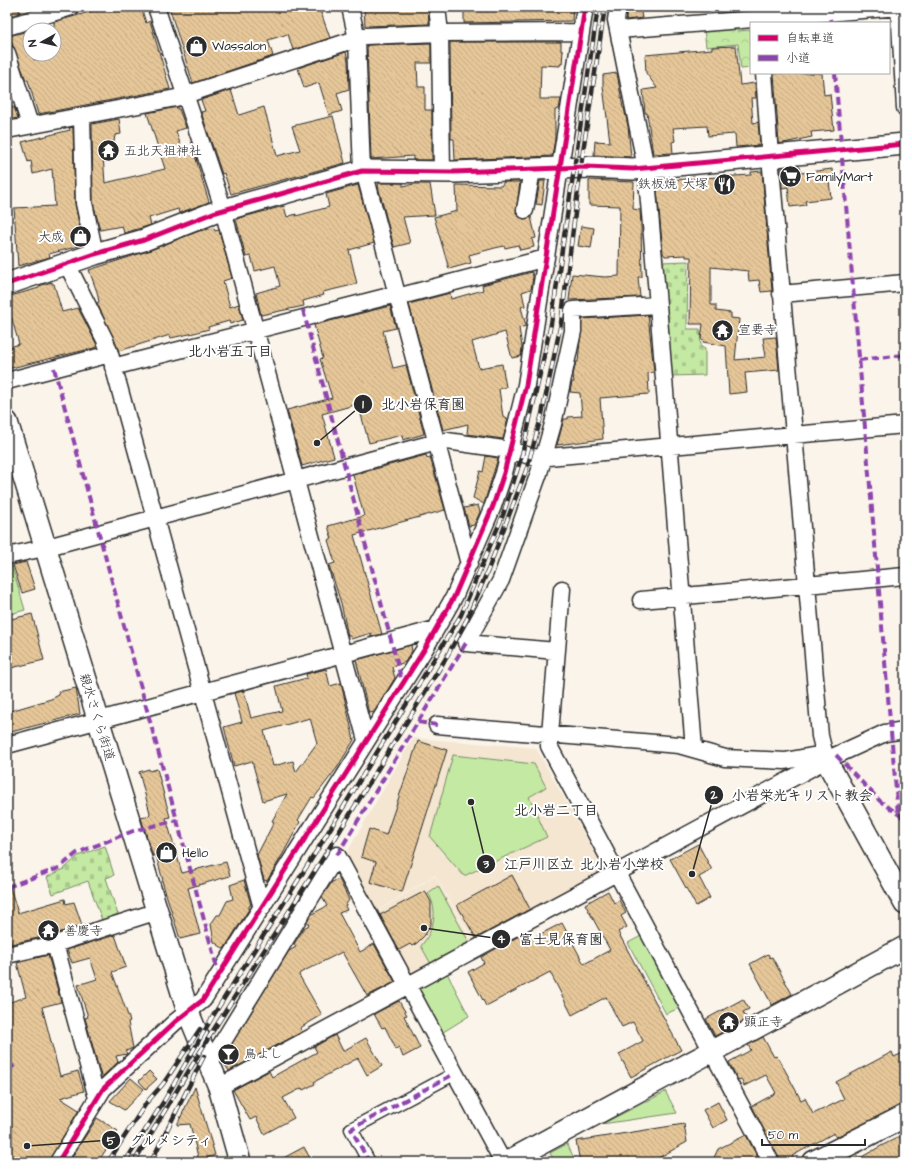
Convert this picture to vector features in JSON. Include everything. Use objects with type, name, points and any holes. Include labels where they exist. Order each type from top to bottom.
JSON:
[{"type":"main road","points":[[814,1162],[905,1116]]},
{"type":"street","points":[[7,27],[71,7]]},
{"type":"street","points":[[156,7],[222,210],[366,740]]},
{"type":"street","points":[[350,7],[357,39],[363,171],[469,564]]},
{"type":"street","points":[[437,7],[440,33],[442,172]]},
{"type":"street","points":[[58,1162],[97,1098],[114,1079],[175,1022],[203,1000],[366,740],[403,685],[454,597],[493,506],[510,450],[526,385],[585,7]]},
{"type":"street","points":[[618,7],[616,20],[646,168],[694,749]]},
{"type":"street","points":[[619,30],[760,16],[899,7],[905,108]]},
{"type":"street","points":[[7,130],[185,95],[365,36],[440,33],[581,32]]},
{"type":"street","points":[[7,53],[30,125]]},
{"type":"street","points":[[764,74],[806,584],[824,753],[905,904]]},
{"type":"street","points":[[82,116],[84,203],[95,254]]},
{"type":"street","points":[[7,284],[95,254],[144,240],[222,210],[363,171],[442,172],[586,167],[633,169],[905,144]]},
{"type":"street","points":[[525,210],[532,170]]},
{"type":"street","points":[[7,381],[255,330],[546,258]]},
{"type":"street","points":[[67,264],[105,340],[112,360],[262,908]]},
{"type":"street","points":[[782,294],[905,283]]},
{"type":"street","points":[[556,651],[466,643],[500,580],[543,457],[553,424],[573,331],[574,310],[658,305]]},
{"type":"street","name":"親水さくら街道","points":[[7,422],[44,548],[158,911],[188,1012],[210,1061],[219,1087],[240,1162]]},
{"type":"street","points":[[7,556],[44,548],[436,442],[447,441],[510,450],[530,457],[543,457],[905,425]]},
{"type":"street","points":[[641,600],[905,576]]},
{"type":"street","points":[[562,589],[549,746],[771,1162]]},
{"type":"street","points":[[7,745],[436,629]]},
{"type":"street","points":[[437,725],[679,745],[725,758],[785,761],[824,753],[885,733],[905,730]]},
{"type":"street","points":[[219,1087],[617,873],[824,753]]},
{"type":"street","points":[[210,1061],[337,855],[454,1074],[503,1162]]},
{"type":"street","points":[[7,955],[55,944],[158,911]]},
{"type":"street","points":[[55,944],[97,1098]]},
{"type":"street","points":[[507,1162],[905,948]]},
{"type":"street","points":[[365,1162],[368,1160],[351,1129],[454,1074]]},
{"type":"shaded area","points":[[413,738],[536,748],[602,866],[601,873],[475,943],[435,875],[375,912],[345,856]]},
{"type":"shaded area","points":[[435,876],[474,944],[412,979],[376,912]]},
{"type":"green space","points":[[737,26],[738,31],[750,30],[750,68],[741,69],[738,44],[706,47],[704,29]]},
{"type":"green space","points":[[688,261],[687,329],[700,329],[701,347],[705,349],[705,375],[671,376],[661,262]]},
{"type":"green space","points":[[7,566],[12,566],[25,610],[7,615]]},
{"type":"green space","points":[[453,755],[534,764],[546,787],[529,797],[547,837],[464,876],[430,837]]},
{"type":"green space","points":[[105,846],[114,875],[106,878],[119,918],[103,923],[88,881],[53,894],[47,877],[64,869],[78,856]]},
{"type":"green space","points":[[438,886],[469,942],[431,964],[421,946],[429,934],[434,920],[433,907],[428,893]]},
{"type":"green space","points":[[643,935],[681,1007],[666,1014],[628,943]]},
{"type":"green space","points":[[447,973],[469,1016],[440,1034],[416,990]]},
{"type":"green space","points":[[665,1092],[677,1113],[602,1124]]},
{"type":"green space","points":[[567,1144],[576,1162],[555,1162],[550,1153]]},
{"type":"building","points":[[7,7],[18,7],[20,13],[7,17]]},
{"type":"building","points":[[107,7],[141,7],[146,23],[150,21],[170,89],[38,114],[28,80],[26,80],[9,36],[22,33],[22,62],[62,62],[62,22],[54,22]]},
{"type":"building","points":[[169,7],[319,7],[330,38],[293,50],[288,34],[268,40],[273,56],[193,83]]},
{"type":"building","points":[[364,7],[428,7],[429,24],[365,26]]},
{"type":"building","points":[[464,7],[573,7],[572,21],[464,23]]},
{"type":"building","points":[[627,7],[640,7],[642,18],[626,20]]},
{"type":"building","points":[[450,42],[561,42],[561,51],[563,51],[562,64],[560,64],[560,66],[541,65],[540,99],[561,99],[559,109],[555,110],[555,139],[552,156],[455,160],[454,139],[451,139]]},
{"type":"building","points":[[431,43],[431,63],[417,63],[418,87],[425,87],[425,110],[432,110],[432,160],[413,160],[413,156],[371,159],[367,45]]},
{"type":"building","points":[[736,46],[740,85],[755,83],[756,98],[751,98],[753,123],[758,122],[760,145],[736,147],[735,134],[708,136],[707,126],[673,128],[675,141],[672,142],[673,153],[653,154],[647,113],[645,113],[643,90],[657,88],[646,73],[645,55],[712,49],[712,47]]},
{"type":"building","points":[[346,52],[348,61],[349,89],[337,93],[342,111],[329,115],[319,83],[304,88],[298,68]]},
{"type":"building","points":[[617,73],[623,108],[628,126],[631,157],[594,155],[595,141],[610,142],[603,75]]},
{"type":"building","points":[[774,74],[822,74],[824,95],[830,94],[834,130],[811,132],[812,137],[779,144]]},
{"type":"building","points":[[231,90],[239,115],[264,107],[277,156],[300,150],[292,126],[333,116],[345,163],[231,194],[224,173],[222,174],[201,112],[205,111],[201,100]]},
{"type":"building","points":[[14,107],[18,118],[8,120],[7,110]]},
{"type":"building","points":[[177,107],[186,128],[176,131],[183,153],[193,149],[209,202],[179,213],[178,209],[149,218],[151,225],[124,233],[122,226],[100,230],[93,202],[92,124],[119,119],[121,134],[115,135],[112,156],[103,155],[105,183],[165,169],[147,113]]},
{"type":"building","points":[[73,127],[75,203],[83,245],[49,254],[50,257],[18,266],[14,208],[55,206],[52,169],[33,174],[31,161],[28,162],[22,142],[70,130],[69,128]]},
{"type":"building","points":[[800,167],[801,173],[832,169],[833,180],[829,181],[831,198],[805,201],[806,205],[790,207],[788,187],[782,188],[781,168]]},
{"type":"building","points":[[762,171],[772,291],[761,292],[759,280],[749,281],[748,271],[711,267],[711,305],[716,305],[716,311],[731,313],[731,318],[739,319],[735,360],[766,357],[763,338],[776,337],[779,370],[745,373],[747,392],[729,394],[726,346],[703,342],[704,340],[701,339],[703,324],[690,324],[691,257],[686,257],[686,255],[665,256],[663,253],[656,179],[670,178],[670,180],[751,175],[751,172]]},
{"type":"building","points":[[589,180],[634,182],[633,209],[640,210],[641,225],[642,277],[638,277],[640,297],[569,300],[572,274],[605,277],[619,276],[620,206],[589,205]]},
{"type":"building","points":[[540,181],[545,181],[542,205],[536,204]]},
{"type":"building","points":[[504,182],[520,182],[516,213],[523,219],[531,217],[536,238],[532,239],[534,247],[520,250],[518,245],[505,248],[504,246],[495,248],[469,255],[471,263],[449,269],[434,217],[457,211],[456,185],[501,186]]},
{"type":"building","points":[[379,183],[403,183],[403,186],[430,184],[435,215],[403,217],[410,243],[394,247],[378,186]]},
{"type":"building","points":[[358,185],[374,243],[349,250],[357,284],[323,292],[324,295],[303,301],[304,306],[261,315],[256,293],[280,286],[275,266],[255,271],[251,256],[246,257],[236,219],[284,206],[287,217],[329,207],[326,194]]},
{"type":"building","points":[[581,226],[594,228],[591,248],[578,246]]},
{"type":"building","points":[[214,228],[215,231],[219,230],[232,278],[223,281],[230,307],[239,304],[243,320],[230,324],[229,321],[208,327],[209,329],[171,338],[170,335],[119,351],[97,303],[99,302],[97,292],[89,270],[148,251],[199,231]]},
{"type":"building","points":[[532,272],[533,277],[531,289],[522,292],[525,306],[521,307],[526,326],[519,328],[522,347],[521,356],[512,358],[505,332],[472,342],[479,368],[502,364],[506,387],[499,389],[503,417],[508,419],[503,439],[467,434],[468,424],[443,430],[409,304],[450,293],[451,299],[483,290],[482,285]]},
{"type":"building","points":[[52,282],[52,284],[54,284],[62,312],[78,308],[98,347],[7,369],[7,348],[19,344],[11,316],[7,317],[7,297],[39,288],[39,286]]},
{"type":"building","points":[[390,306],[396,328],[383,331],[393,368],[406,365],[424,434],[403,440],[402,435],[369,443],[358,404],[322,414],[334,457],[302,466],[287,410],[332,398],[320,359],[323,358],[314,325]]},
{"type":"building","points":[[648,315],[654,372],[648,373],[649,394],[600,398],[603,439],[557,445],[564,419],[568,419],[568,417],[582,416],[580,393],[570,392],[572,382],[574,382],[573,375],[576,362],[578,362],[582,319]]},
{"type":"building","points":[[426,455],[427,458],[430,457],[445,510],[354,535],[382,634],[370,637],[372,633],[351,639],[350,636],[348,636],[341,603],[329,565],[335,563],[328,540],[332,539],[328,526],[364,516],[353,475]]},
{"type":"building","points":[[486,456],[498,458],[484,504],[473,498],[480,471],[483,472]]},
{"type":"building","points":[[478,505],[480,512],[474,525],[469,526],[464,508]]},
{"type":"building","points":[[26,562],[35,589],[22,593],[13,565]]},
{"type":"building","points":[[32,614],[44,660],[7,669],[7,620]]},
{"type":"building","points":[[411,645],[412,651],[405,662],[392,667],[395,678],[374,712],[369,713],[356,660]]},
{"type":"building","points":[[326,669],[330,686],[341,683],[354,740],[337,768],[314,798],[312,797],[298,820],[300,822],[267,881],[264,880],[257,855],[274,822],[272,821],[287,794],[263,801],[252,761],[234,766],[224,727],[242,722],[234,693],[244,691],[251,718],[282,711],[276,686],[307,678],[306,674]],"holes":[[[310,718],[317,743],[296,772],[293,761],[273,766],[264,731]]]},
{"type":"building","points":[[76,688],[80,714],[7,733],[7,712],[51,699],[59,695],[58,692]]},
{"type":"building","points":[[418,741],[447,750],[402,892],[370,882],[376,862],[361,857],[369,829],[386,835]]},
{"type":"building","points":[[149,769],[150,771],[157,769],[170,817],[166,818],[182,873],[226,862],[230,876],[188,888],[200,934],[180,939],[162,881],[156,855],[153,856],[141,818],[149,816],[150,813],[139,772]]},
{"type":"building","points":[[698,844],[712,870],[699,877],[710,898],[696,906],[670,859]]},
{"type":"building","points":[[512,875],[530,909],[476,938],[457,905]]},
{"type":"building","points":[[339,879],[349,900],[345,906],[347,910],[339,913],[360,952],[374,944],[395,982],[367,996],[342,952],[300,973],[299,975],[322,1015],[300,1028],[302,1032],[229,1071],[221,1061],[289,951],[296,947],[294,944],[304,928],[309,925],[307,922],[312,914],[327,906],[322,897],[332,882]]},
{"type":"building","points":[[244,880],[251,905],[224,949],[214,942],[211,924],[217,915],[220,915],[227,901],[233,899],[230,885]]},
{"type":"building","points":[[7,887],[10,887],[18,913],[65,899],[66,904],[74,902],[82,925],[52,935],[11,944],[7,932]]},
{"type":"building","points":[[425,891],[431,902],[431,924],[425,935],[417,943],[412,946],[410,944],[399,950],[380,915]]},
{"type":"building","points":[[608,891],[614,903],[619,900],[626,913],[621,916],[627,927],[618,932],[681,1050],[631,1077],[619,1054],[643,1041],[633,1022],[622,1027],[606,997],[572,1015],[550,972],[486,1006],[468,972],[484,963],[481,957],[521,935],[525,942],[562,923],[584,964],[610,950],[585,904]]},
{"type":"building","points":[[115,935],[126,967],[112,972],[130,1021],[128,1022],[133,1048],[126,1051],[127,1054],[116,1056],[118,1062],[103,1076],[101,1076],[85,1018],[88,1017],[78,985],[97,979],[90,958],[72,963],[67,950]]},
{"type":"building","points":[[768,954],[770,958],[772,957],[792,994],[772,1005],[750,964]]},
{"type":"building","points":[[48,955],[61,1002],[42,1007],[60,1076],[78,1071],[84,1091],[60,1098],[79,1110],[48,1162],[12,1162],[7,1159],[7,1003],[26,997],[17,963]]},
{"type":"building","points":[[743,999],[749,1009],[743,1012],[747,1019],[715,1036],[706,1019]]},
{"type":"building","points":[[399,1001],[407,1015],[404,1016],[420,1048],[403,1057],[399,1047],[396,1049],[385,1027],[382,1028],[374,1014]]},
{"type":"building","points":[[335,1035],[343,1051],[366,1038],[382,1066],[367,1075],[358,1058],[314,1082],[315,1084],[303,1090],[302,1088],[283,1098],[294,1118],[264,1134],[256,1117],[250,1120],[233,1090],[269,1071],[272,1077],[317,1052],[314,1047]]},
{"type":"building","points":[[763,1037],[774,1057],[776,1056],[779,1059],[801,1100],[805,1098],[813,1114],[844,1099],[836,1082],[892,1052],[894,1057],[905,1052],[905,1104],[836,1137],[834,1133],[792,1156],[796,1162],[780,1162],[752,1106],[776,1093],[766,1075],[744,1086],[741,1079],[738,1080],[729,1062],[751,1050],[748,1045]]},
{"type":"building","points":[[149,1071],[157,1079],[146,1089],[139,1081]]},
{"type":"building","points":[[131,1078],[144,1089],[124,1110],[110,1101]]},
{"type":"building","points":[[195,1087],[215,1155],[199,1161],[190,1124],[177,1125]]},
{"type":"building","points":[[718,1102],[727,1120],[713,1128],[703,1110]]},
{"type":"building","points":[[97,1118],[118,1131],[98,1162],[81,1162],[72,1157]]},
{"type":"building","points":[[684,1124],[687,1142],[651,1162],[580,1162],[576,1141]]},
{"type":"building","points":[[905,1134],[905,1162],[853,1162],[881,1146]]},
{"type":"building","points":[[746,1135],[760,1162],[712,1162],[718,1149]]},
{"type":"building","points":[[304,1147],[312,1162],[276,1162]]},
{"type":"railway","points":[[125,1162],[164,1101],[213,1016],[319,847],[461,615],[503,515],[522,455],[551,324],[598,7]]},
{"type":"railway","points":[[134,1162],[209,1037],[328,850],[446,658],[468,617],[488,570],[527,468],[542,414],[561,323],[583,151],[605,7]]},
{"type":"railway","points":[[108,1162],[147,1102],[163,1084],[200,1029]]},
{"type":"railway","points":[[151,1162],[204,1056]]},
{"type":"marked path","points":[[835,74],[841,143]]},
{"type":"marked path","points":[[842,158],[898,814]]},
{"type":"marked path","points":[[303,310],[403,685]]},
{"type":"marked path","points":[[859,360],[905,355]]},
{"type":"marked path","points":[[54,368],[219,975]]},
{"type":"marked path","points":[[337,855],[466,643]]},
{"type":"marked path","points":[[418,722],[437,725]]},
{"type":"marked path","points":[[836,755],[880,801],[905,819]]},
{"type":"marked path","points":[[7,887],[59,868],[77,853],[133,831],[177,820]]},
{"type":"marked path","points":[[7,1068],[18,1065]]},
{"type":"marked path","points":[[365,1162],[368,1160],[351,1129],[454,1074]]},
{"type":"cycle path","points":[[58,1162],[103,1089],[175,1022],[203,1000],[424,650],[454,597],[493,506],[504,473],[526,385],[585,7]]},
{"type":"cycle path","points":[[7,284],[95,254],[144,240],[213,213],[362,171],[454,172],[586,167],[633,169],[905,144]]},
{"type":"place","name":"Wassalon","points":[[196,46]]},
{"type":"place","name":"五北天祖神社","points":[[109,151]]},
{"type":"place","name":"FamilyMart","points":[[791,177]]},
{"type":"place","name":"鉄板焼 大塚","points":[[724,184]]},
{"type":"place","name":"大成","points":[[80,237]]},
{"type":"place","name":"宣要寺","points":[[723,330]]},
{"type":"place","name":"北小岩保育園","points":[[317,443]]},
{"type":"place","name":"江戸川区立 北小岩小学校","points":[[471,802]]},
{"type":"place","name":"Hello","points":[[167,853]]},
{"type":"place","name":"小岩栄光キリスト教会","points":[[692,874]]},
{"type":"place","name":"富士見保育園","points":[[424,928]]},
{"type":"place","name":"善慶寺","points":[[49,931]]},
{"type":"place","name":"顕正寺","points":[[729,1022]]},
{"type":"place","name":"鳥よし","points":[[229,1054]]},
{"type":"place","name":"グルメシティ","points":[[27,1146]]},
{"type":"district","name":"北小岩五丁目","points":[[230,352]]},
{"type":"district","name":"北小岩二丁目","points":[[556,811]]}]
